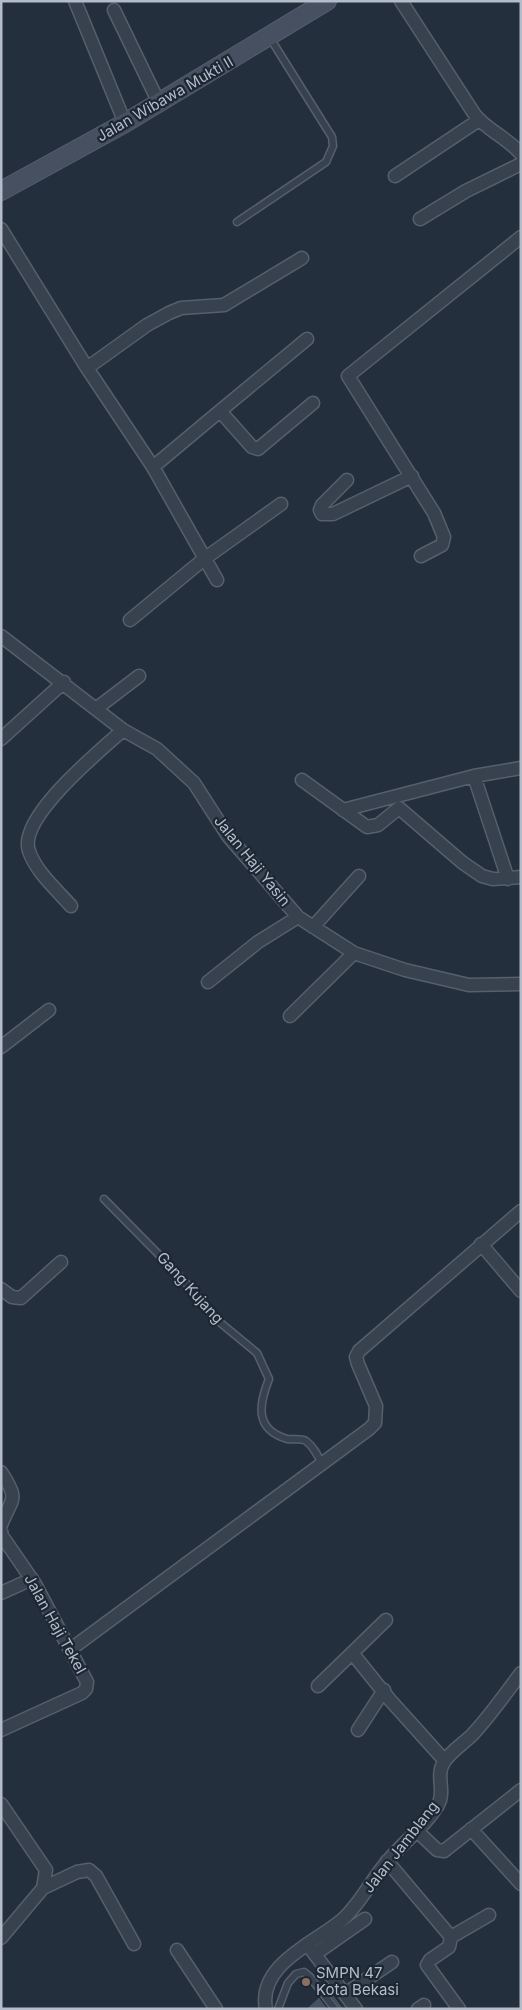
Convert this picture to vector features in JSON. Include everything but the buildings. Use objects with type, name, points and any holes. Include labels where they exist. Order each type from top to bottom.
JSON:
[{"type":"main road","name":"Jalan Wibawa Mukti II","points":[[1,191],[125,123],[270,38],[327,1]]},
{"type":"street","points":[[76,1],[125,123]]},
{"type":"street","points":[[401,1],[479,120],[488,129],[508,140],[521,154]]},
{"type":"street","points":[[114,10],[159,103]]},
{"type":"street","points":[[395,176],[479,120]]},
{"type":"street","points":[[420,219],[466,190],[521,164]]},
{"type":"street","points":[[1,229],[87,368],[153,467],[217,580]]},
{"type":"street","points":[[421,556],[442,545],[444,538],[434,513],[348,376],[521,237]]},
{"type":"street","points":[[87,368],[147,325],[169,313],[180,308],[224,304],[302,258]]},
{"type":"street","points":[[153,467],[307,339]]},
{"type":"street","points":[[220,412],[252,447],[258,449],[313,403]]},
{"type":"street","points":[[347,480],[322,506],[320,510],[322,514],[333,514],[412,476]]},
{"type":"street","points":[[130,620],[204,559],[281,504]]},
{"type":"street","name":"Jalan Haji Yasin","points":[[1,636],[64,682],[123,730],[157,749],[194,782],[228,836],[298,917],[354,953],[405,970],[470,985],[521,984]]},
{"type":"street","points":[[97,708],[139,676]]},
{"type":"street","points":[[1,739],[64,682]]},
{"type":"street","points":[[72,906],[36,864],[28,850],[28,836],[47,804],[123,730]]},
{"type":"street","points":[[343,810],[390,796],[474,776],[521,768]]},
{"type":"street","points":[[474,776],[508,879]]},
{"type":"street","points":[[302,780],[367,827],[372,827],[399,808]]},
{"type":"street","points":[[390,796],[399,808],[482,876],[493,879],[521,877]]},
{"type":"street","points":[[313,927],[359,876]]},
{"type":"street","points":[[208,982],[258,942],[298,917]]},
{"type":"street","points":[[290,1016],[354,953]]},
{"type":"street","points":[[1,1047],[49,1010]]},
{"type":"street","points":[[71,1648],[375,1423],[376,1406],[358,1364],[356,1357],[359,1351],[481,1244],[519,1216]]},
{"type":"street","points":[[481,1244],[521,1291]]},
{"type":"street","points":[[1,1289],[12,1297],[21,1298],[61,1262]]},
{"type":"street","points":[[1,1472],[14,1494],[13,1503],[1,1525]]},
{"type":"street","name":"Jalan Haji Tekel","points":[[1,1531],[2,1536],[32,1579],[84,1672],[87,1682],[86,1689],[82,1693],[1,1730]]},
{"type":"street","points":[[1,1593],[32,1579]]},
{"type":"street","points":[[318,1686],[386,1620]]},
{"type":"street","points":[[353,1654],[445,1760],[492,1712],[521,1672]]},
{"type":"street","points":[[358,1730],[384,1690]]},
{"type":"street","name":"Jalan Jamblang","points":[[266,2009],[268,1985],[272,1976],[311,1949],[358,1904],[387,1861],[417,1831],[439,1804],[442,1789],[439,1774],[445,1760]]},
{"type":"street","points":[[417,1831],[436,1850],[442,1851],[521,1790]]},
{"type":"street","points":[[1,1804],[46,1870],[43,1888]]},
{"type":"street","points":[[471,1829],[521,1884]]},
{"type":"street","points":[[387,1861],[451,1936]]},
{"type":"street","points":[[1,1938],[43,1888],[77,1872],[90,1870],[96,1876],[134,1944]]},
{"type":"street","points":[[451,1936],[490,1915]]},
{"type":"street","points":[[356,2009],[311,1949],[365,1919]]},
{"type":"street","points":[[451,1936],[449,1947],[430,1960],[427,1965],[460,2009]]},
{"type":"street","points":[[177,1950],[216,2009]]},
{"type":"street","points":[[345,1994],[392,1962]]},
{"type":"lane","points":[[236,222],[326,162],[333,146],[332,137],[270,38]]},
{"type":"lane","name":"Gang Kujang","points":[[104,1198],[175,1270],[211,1315],[257,1353],[269,1379],[261,1402],[260,1416],[281,1437],[304,1440],[312,1447],[322,1464]]},
{"type":"lane","points":[[278,2009],[288,1983],[296,1974],[304,1972],[335,2009]]},
{"type":"place","name":"SMPN 47 Kota Bekasi","points":[[306,1982]]}]
